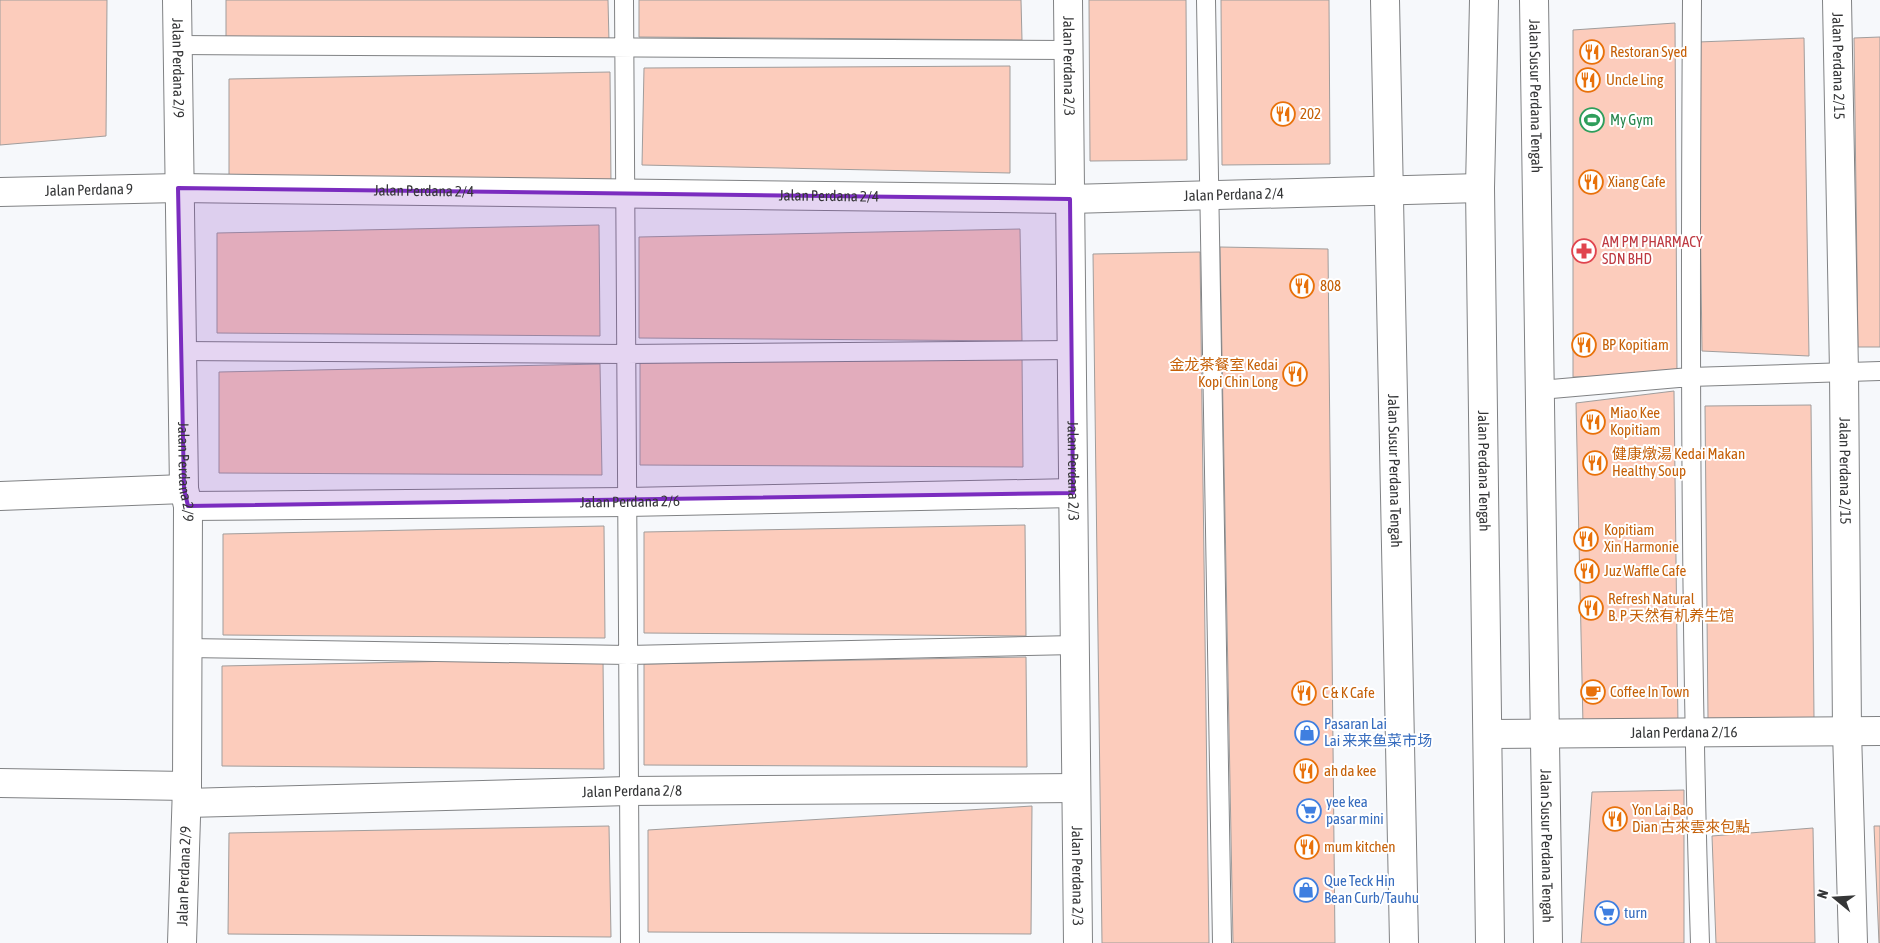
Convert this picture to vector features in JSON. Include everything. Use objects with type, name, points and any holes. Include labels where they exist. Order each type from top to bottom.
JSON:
[{"type":"street","name":"Jalan Perdana 2/9","points":[[177,0],[178,188],[186,497],[187,794],[182,943]]},
{"type":"street","name":"Jalan Perdana 2/3","points":[[1068,0],[1078,943]]},
{"type":"street","name":"Jalan Susur Perdana Tengah","points":[[1385,0],[1404,943]]},
{"type":"street","name":"Jalan Perdana Tengah","points":[[1484,0],[1480,188],[1489,734],[1490,943]]},
{"type":"street","name":"Jalan Susur Perdana Tengah","points":[[1534,0],[1548,943]]},
{"type":"street","name":"Jalan Perdana 2/15","points":[[1837,0],[1844,372],[1846,731],[1853,943]]},
{"type":"street","name":"Jalan Perdana 2/4","points":[[178,188],[1070,199],[1480,188]]},
{"type":"street","name":"Jalan Perdana 9","points":[[0,192],[178,188]]},
{"type":"street","name":"Jalan Perdana 2/6","points":[[0,496],[627,502],[1073,493]]},
{"type":"street","name":"Jalan Perdana 2/16","points":[[1489,734],[1880,731]]},
{"type":"street","name":"Jalan Perdana 2/8","points":[[0,783],[187,794],[1076,788]]},
{"type":"lane","points":[[624,0],[630,943]]},
{"type":"lane","points":[[1206,0],[1222,943]]},
{"type":"lane","points":[[1692,0],[1690,377],[1694,733],[1700,943]]},
{"type":"lane","points":[[178,45],[1068,50]]},
{"type":"lane","points":[[181,351],[626,354],[1072,350]]},
{"type":"lane","points":[[1540,390],[1690,377],[1880,371]]},
{"type":"lane","points":[[186,648],[628,655],[1075,645]]},
{"type":"lane","points":[[1064,943],[1078,943]]},
{"type":"highlighted area","points":[[178,188],[1070,199],[1073,493],[188,506],[184,489]]},
{"type":"building","points":[[0,0],[107,0],[106,136],[0,145]]},
{"type":"building","points":[[226,0],[608,0],[609,42],[226,40]]},
{"type":"building","points":[[639,0],[1021,0],[1022,40],[639,37]]},
{"type":"building","points":[[1089,0],[1186,0],[1187,160],[1090,161]]},
{"type":"building","points":[[1221,0],[1329,0],[1330,164],[1222,165]]},
{"type":"building","points":[[1675,23],[1677,374],[1573,377],[1573,30]]},
{"type":"building","points":[[1880,37],[1880,347],[1858,347],[1854,38]]},
{"type":"building","points":[[1804,38],[1809,356],[1702,351],[1698,42]]},
{"type":"building","points":[[1010,66],[1010,173],[642,165],[644,68]]},
{"type":"building","points":[[610,72],[611,183],[229,180],[229,79]]},
{"type":"building","points":[[599,225],[600,336],[217,333],[217,233]]},
{"type":"building","points":[[1020,229],[1022,341],[639,338],[639,237]]},
{"type":"building","points":[[1220,247],[1328,249],[1335,943],[1233,943]]},
{"type":"building","points":[[1200,252],[1209,943],[1102,943],[1093,254]]},
{"type":"building","points":[[1022,356],[1023,467],[640,465],[640,363]]},
{"type":"building","points":[[600,364],[602,475],[219,473],[219,372]]},
{"type":"building","points":[[1674,391],[1678,727],[1583,725],[1576,403]]},
{"type":"building","points":[[1811,405],[1814,718],[1708,719],[1705,406]]},
{"type":"building","points":[[1025,525],[1026,636],[644,633],[644,532]]},
{"type":"building","points":[[604,526],[605,638],[223,635],[223,534]]},
{"type":"building","points":[[1026,657],[1027,767],[644,765],[644,664]]},
{"type":"building","points":[[603,658],[604,769],[222,766],[222,666]]},
{"type":"building","points":[[1684,790],[1684,943],[1581,943],[1592,792]]},
{"type":"building","points":[[1032,806],[1031,934],[648,932],[648,830]]},
{"type":"building","points":[[609,826],[611,937],[228,934],[229,833]]},
{"type":"building","points":[[1874,826],[1880,826],[1880,943],[1879,943]]},
{"type":"building","points":[[1813,828],[1815,943],[1716,943],[1712,836]]},
{"type":"place","name":"Restoran Syed","points":[[1592,52]]},
{"type":"place","name":"Uncle Ling","points":[[1588,80]]},
{"type":"place","name":"202","points":[[1283,114]]},
{"type":"place","name":"My Gym","points":[[1592,120]]},
{"type":"place","name":"Xiang Cafe","points":[[1591,182]]},
{"type":"place","name":"AM PM PHARMACY SDN BHD","points":[[1584,251]]},
{"type":"place","name":"808","points":[[1302,286]]},
{"type":"place","name":"BP Kopitiam","points":[[1584,345]]},
{"type":"place","name":"金龙茶餐室 Kedai Kopi Chin Long","points":[[1295,374]]},
{"type":"place","name":"Miao Kee Kopitiam","points":[[1593,422]]},
{"type":"place","name":"健康燉湯 Kedai Makan Healthy Soup","points":[[1595,463]]},
{"type":"place","name":"Kopitiam Xin Harmonie","points":[[1586,539]]},
{"type":"place","name":"Juz Waffle Cafe","points":[[1587,571]]},
{"type":"place","name":"Refresh Natural B. P 天然有机养生馆","points":[[1591,608]]},
{"type":"place","name":"Coffee In Town","points":[[1593,692]]},
{"type":"place","name":"C & K Cafe","points":[[1304,693]]},
{"type":"place","name":"Pasaran Lai Lai 来来鱼菜市场","points":[[1307,733]]},
{"type":"place","name":"ah da kee","points":[[1306,771]]},
{"type":"place","name":"yee kea pasar mini","points":[[1309,811]]},
{"type":"place","name":"Yon Lai Bao Dian 古來雲來包點","points":[[1615,819]]},
{"type":"place","name":"mum kitchen","points":[[1307,847]]},
{"type":"place","name":"Que Teck Hin Bean Curb/Tauhu","points":[[1306,890]]},
{"type":"place","name":"turn","points":[[1607,913]]}]
